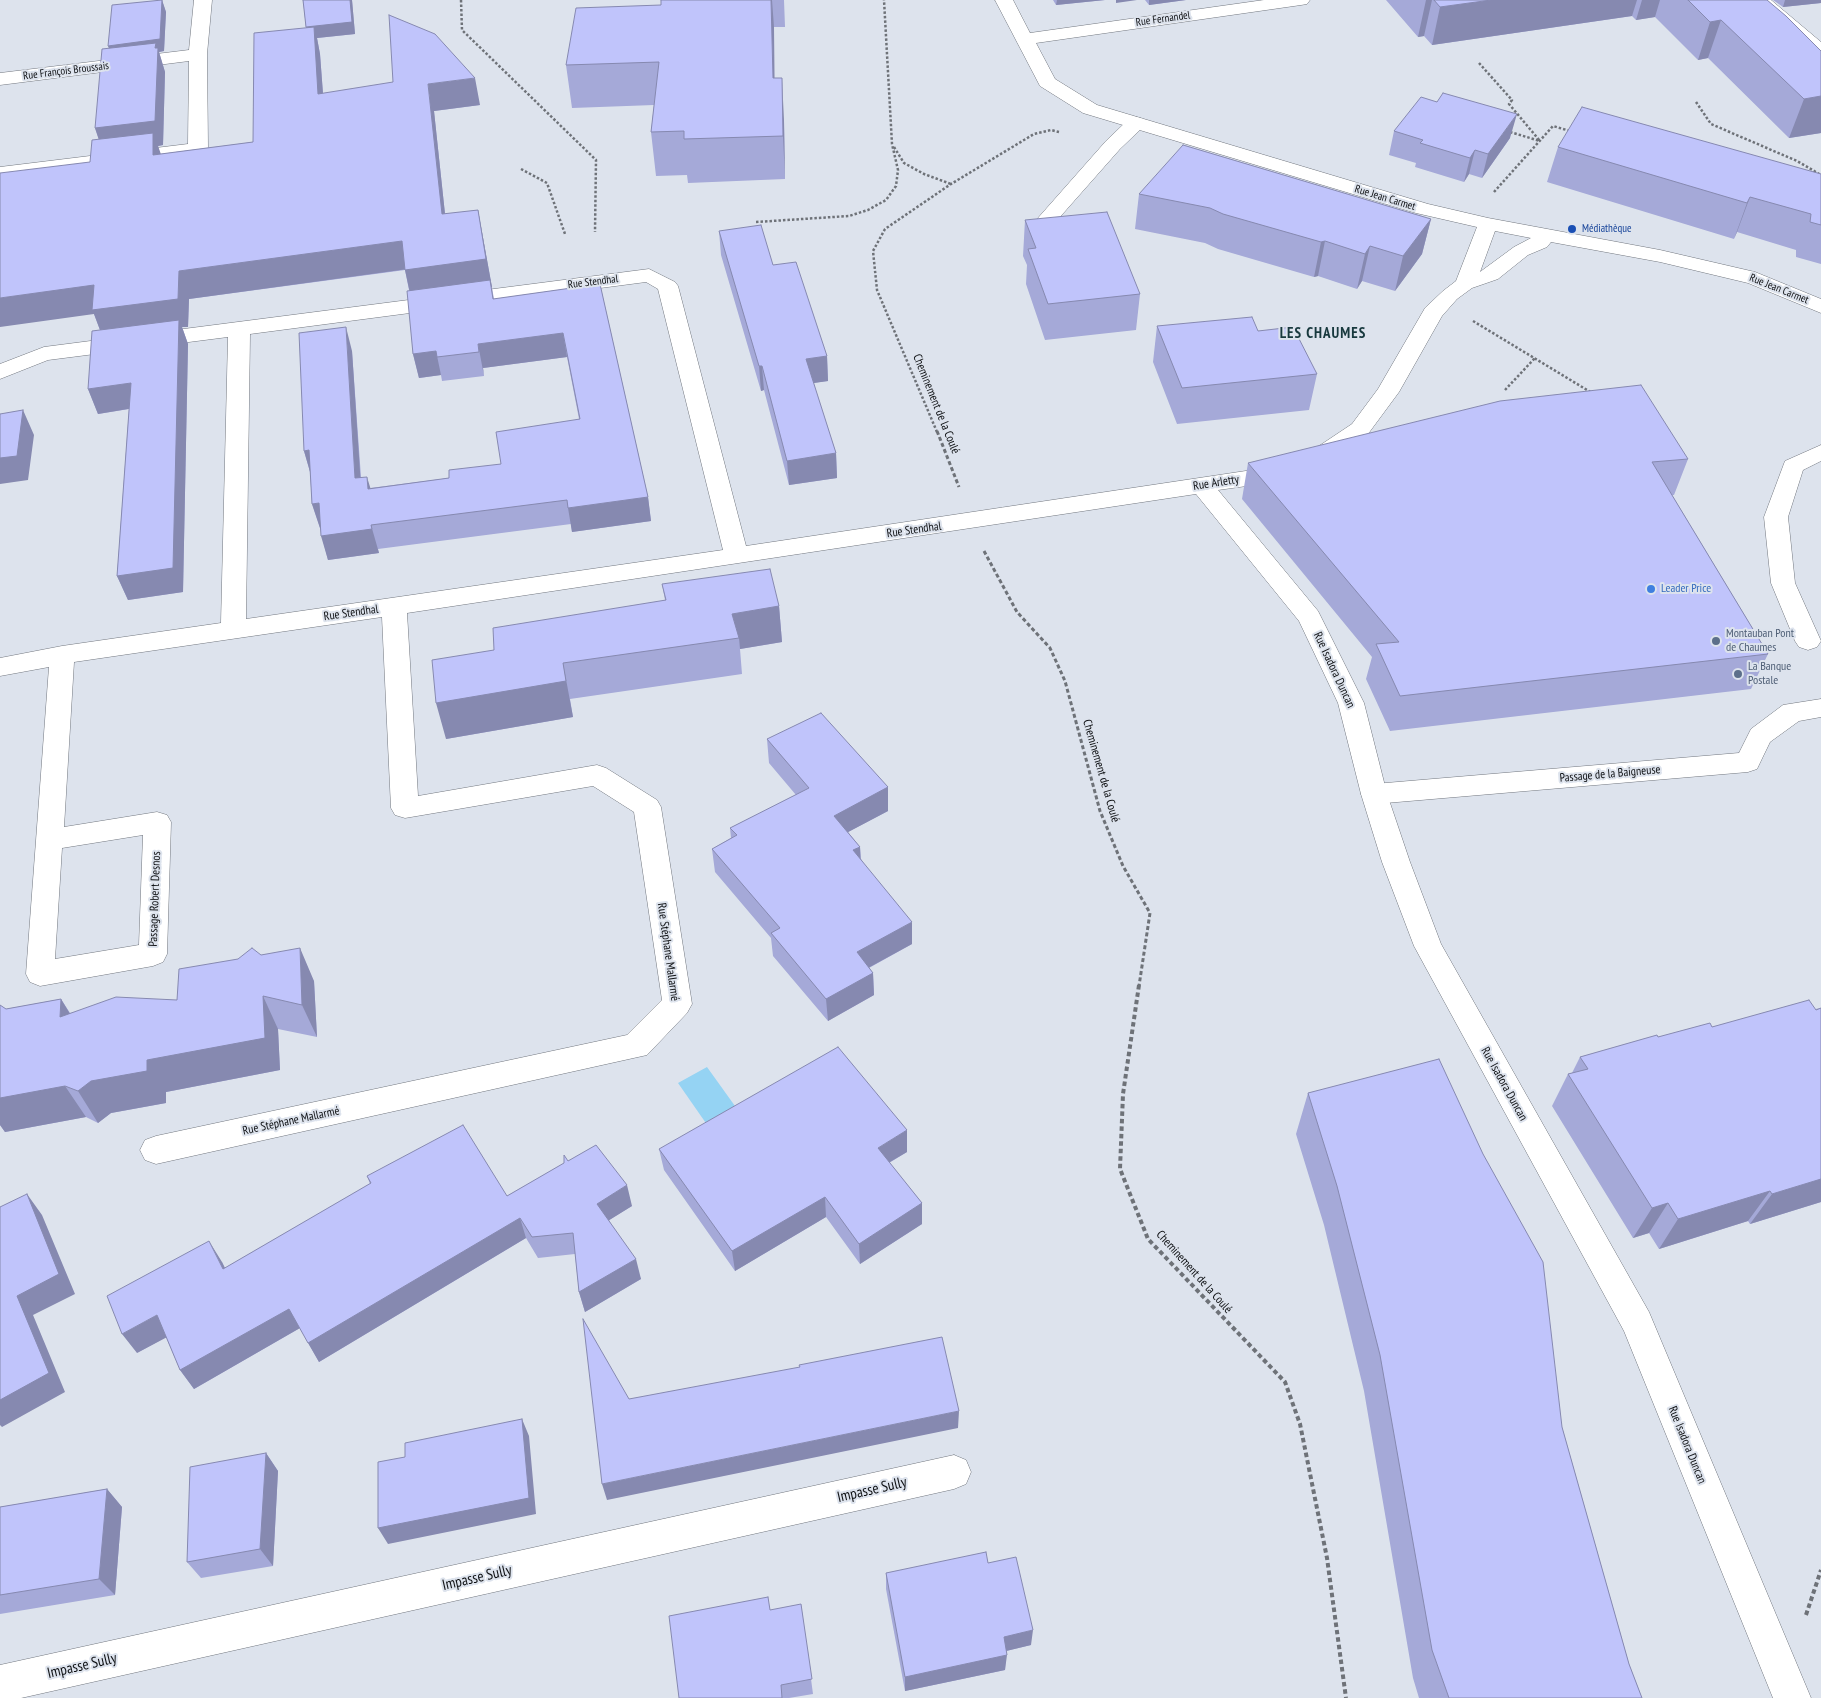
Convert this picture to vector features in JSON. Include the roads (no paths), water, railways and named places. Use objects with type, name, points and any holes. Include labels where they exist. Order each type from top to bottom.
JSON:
[{"type":"street","points":[[0,173],[198,149],[198,54],[203,0]]},
{"type":"street","name":"Rue Jean Carmet","points":[[1004,0],[1047,82],[1090,109],[1423,209],[1488,224],[1660,256],[1755,278],[1821,307]]},
{"type":"street","name":"Rue Fernandel","points":[[1025,39],[1301,0]]},
{"type":"street","points":[[1762,0],[1807,42],[1821,50]]},
{"type":"street","points":[[1780,17],[1821,33]]},
{"type":"street","name":"Rue François Broussais","points":[[0,79],[198,54]]},
{"type":"street","points":[[1045,222],[1113,145],[1136,123]]},
{"type":"street","points":[[1465,284],[1488,224]]},
{"type":"street","points":[[1465,284],[1491,275],[1521,250],[1540,243],[1543,234]]},
{"type":"street","name":"Rue Stendhal","points":[[0,372],[44,354],[649,275],[668,286],[737,556]]},
{"type":"street","name":"Rue Arletty","points":[[972,522],[1261,476],[1316,460],[1360,429],[1388,392],[1433,313],[1450,294],[1465,284]]},
{"type":"street","points":[[233,630],[239,329]]},
{"type":"street","points":[[1808,640],[1783,583],[1776,518],[1793,466],[1821,452]]},
{"type":"street","name":"Rue Isadora Duncan","points":[[1200,486],[1309,618],[1351,704],[1374,794],[1396,862],[1428,946],[1637,1322],[1792,1698]]},
{"type":"street","name":"Rue Stendhal","points":[[0,667],[62,655],[972,522]]},
{"type":"street","name":"Rue Stéphane Mallarmé","points":[[156,1150],[636,1046],[677,1004],[647,807],[597,775],[404,808],[394,606]]},
{"type":"street","name":"Passage Robert Desnos","points":[[50,840],[157,822],[153,954],[40,974],[62,655]]},
{"type":"street","name":"Passage de la Baigneuse","points":[[1374,794],[1748,762],[1760,736],[1792,712],[1821,708]]},
{"type":"street","name":"Impasse Sully","points":[[0,1684],[954,1472]]},
{"type":"water","points":[[707,1067],[740,1113],[710,1129],[678,1083]]},
{"type":"place","name":"Médiathèque","points":[[1572,229]]},
{"type":"place","name":"Leader Price","points":[[1651,589]]},
{"type":"place","name":"Montauban Pont de Chaumes","points":[[1716,641]]},
{"type":"place","name":"La Banque Postale","points":[[1738,674]]},
{"type":"district","name":"LES CHAUMES","points":[[1323,334]]}]
